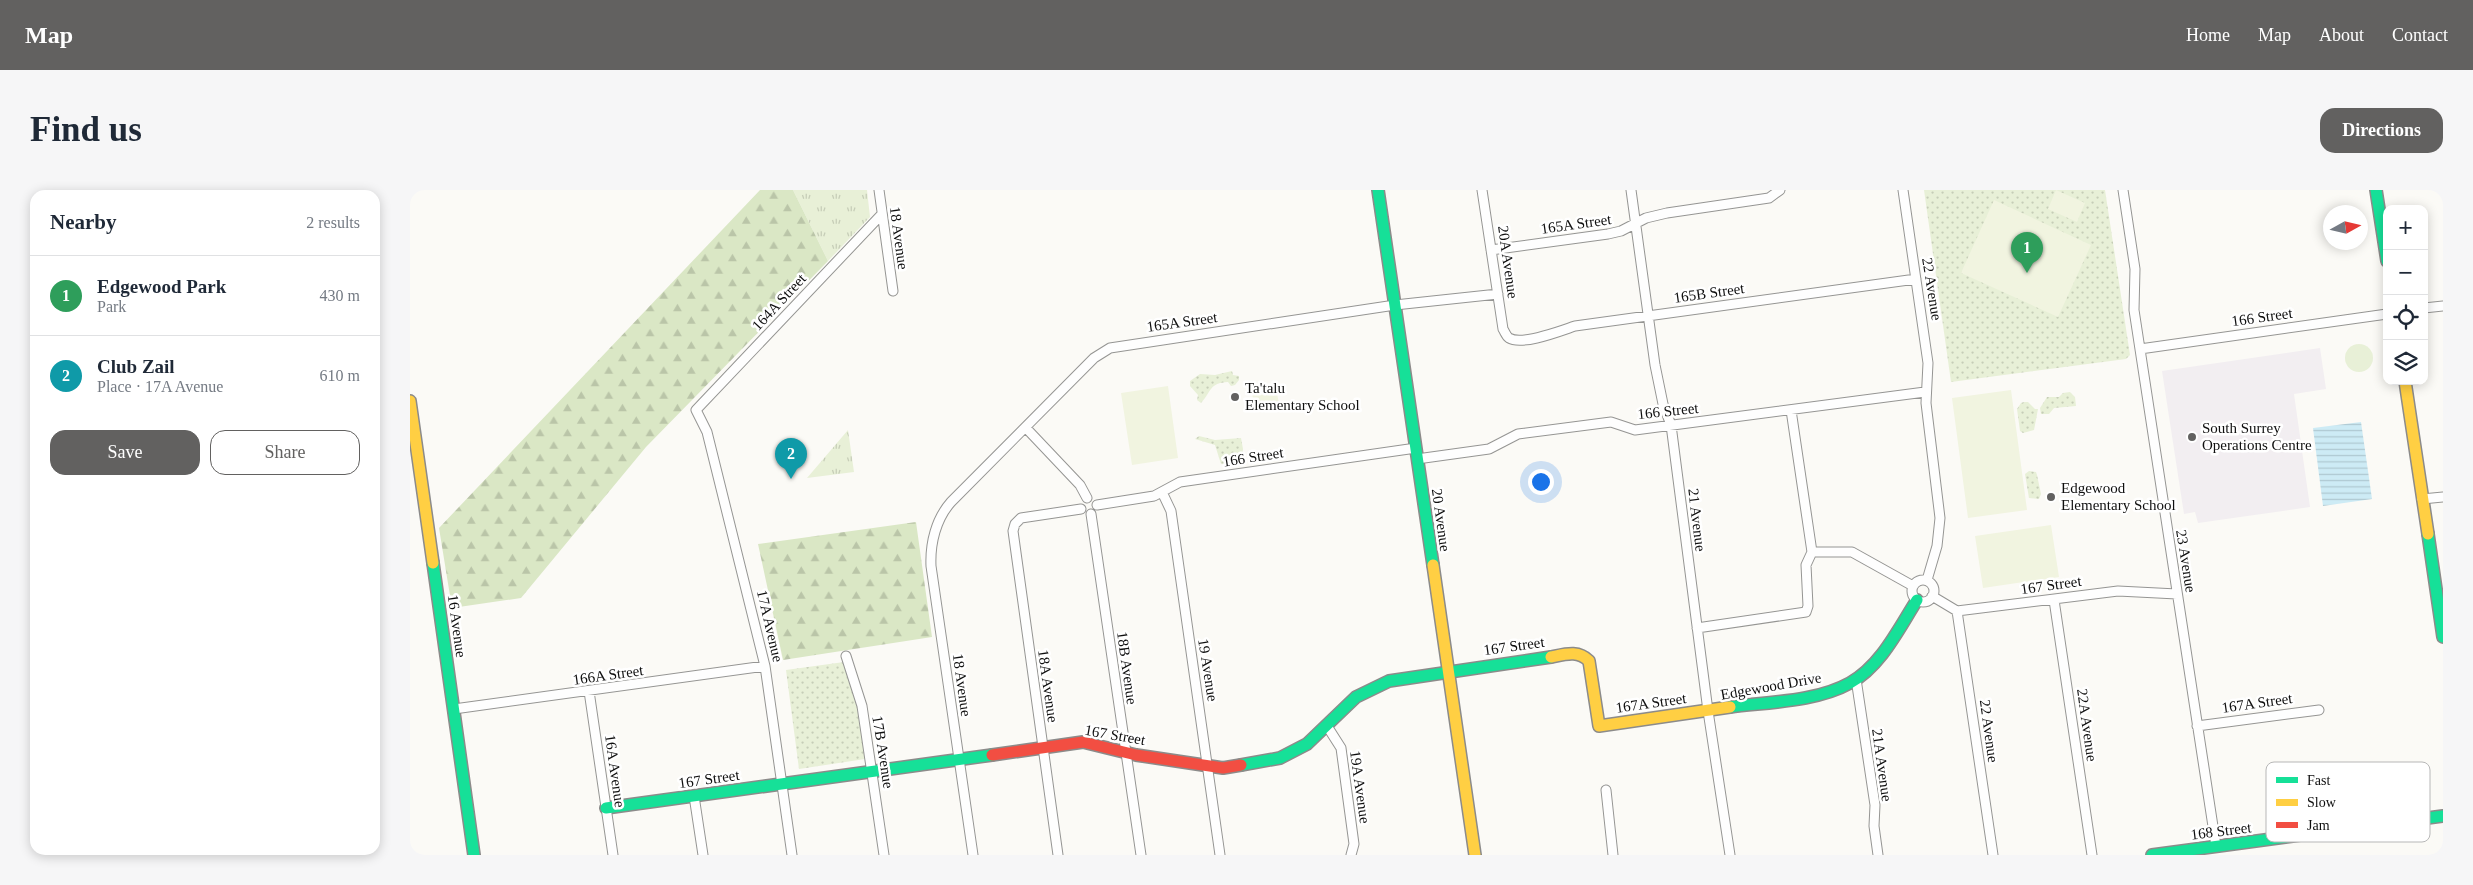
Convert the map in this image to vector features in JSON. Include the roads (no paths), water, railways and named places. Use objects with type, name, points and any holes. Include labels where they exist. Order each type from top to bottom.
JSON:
[{"type":"street","name":"18 Avenue","points":[[879,190],[893,291]]},
{"type":"street","name":"20 Avenue","points":[[1378,190],[1475,855]]},
{"type":"street","name":"20A Avenue","points":[[1482,190],[1503,329],[1508,338]]},
{"type":"street","name":"21 Avenue","points":[[1630,190],[1659,384],[1671,425],[1708,711],[1730,855]]},
{"type":"street","name":"22 Avenue","points":[[1903,190],[1928,363],[1925,392]]},
{"type":"street","name":"23 Avenue","points":[[2123,190],[2135,269],[2134,310],[2216,846]]},
{"type":"street","points":[[2376,190],[2385,250]]},
{"type":"street","name":"165A Street","points":[[1491,250],[1608,234],[1621,231],[1646,218],[1667,213],[1769,198],[1779,191]]},
{"type":"street","name":"164A Street","points":[[696,410],[882,214]]},
{"type":"street","name":"165B Street","points":[[1508,338],[1516,340],[1530,339],[1574,326],[1916,280]]},
{"type":"street","name":"165A Street","points":[[940,519],[951,502],[1094,358],[1110,348],[1395,305],[1498,294]]},
{"type":"street","points":[[2428,308],[2443,306]]},
{"type":"street","name":"166 Street","points":[[2140,349],[2383,315]]},
{"type":"street","points":[[2406,385],[2443,637]]},
{"type":"street","name":"166 Street","points":[[1097,505],[1154,496],[1180,482],[1417,453],[1489,449],[1518,434],[1611,422],[1635,430],[1925,392]]},
{"type":"street","points":[[1925,392],[1940,518],[1937,546],[1927,580]]},
{"type":"street","name":"16 Avenue","points":[[410,401],[474,855]]},
{"type":"street","name":"17A Avenue","points":[[696,410],[707,432],[766,666],[792,855]]},
{"type":"street","points":[[1697,628],[1806,612],[1808,606],[1806,565],[1812,552],[1791,410]]},
{"type":"street","points":[[1026,428],[1080,485],[1087,498],[1094,500],[1097,505],[1096,510],[1091,514],[1084,514],[1080,509],[1081,502],[1087,498]]},
{"type":"street","name":"19 Avenue","points":[[1162,492],[1171,511],[1220,855]]},
{"type":"street","points":[[2422,500],[2443,497]]},
{"type":"street","name":"18A Avenue","points":[[1058,855],[1013,531],[1017,521],[1024,517],[1080,509]]},
{"type":"street","name":"18B Avenue","points":[[1091,514],[1141,855]]},
{"type":"street","name":"18 Avenue","points":[[940,519],[932,542],[931,566],[973,855]]},
{"type":"street","points":[[1812,552],[1852,552],[1913,586]]},
{"type":"street","points":[[1920,580],[1927,580],[1933,585],[1932,596],[1924,602],[1917,600],[1912,592],[1913,586],[1920,580]]},
{"type":"street","name":"167 Street","points":[[1957,611],[2118,591],[2178,594]]},
{"type":"street","points":[[1932,596],[1957,611]]},
{"type":"street","name":"Edgewood Drive","points":[[1708,711],[1812,696],[1833,690],[1856,679],[1871,666],[1888,646],[1917,600]]},
{"type":"street","name":"22A Avenue","points":[[2054,600],[2092,855]]},
{"type":"street","name":"22 Avenue","points":[[1957,611],[1993,855]]},
{"type":"street","name":"167 Street","points":[[606,808],[1083,742],[1126,752],[1208,765],[1235,767],[1280,758],[1307,744],[1328,726],[1346,705],[1375,686],[1389,681],[1448,670],[1575,653],[1583,655],[1589,661],[1599,726]]},
{"type":"street","name":"17B Avenue","points":[[846,656],[862,706],[884,855]]},
{"type":"street","name":"166A Street","points":[[454,709],[766,666]]},
{"type":"street","name":"21A Avenue","points":[[1856,679],[1875,805],[1874,826],[1878,855]]},
{"type":"street","name":"16A Avenue","points":[[589,691],[613,855]]},
{"type":"street","name":"167A Street","points":[[2198,726],[2320,710]]},
{"type":"street","name":"167A Street","points":[[1599,726],[1708,711]]},
{"type":"street","name":"19A Avenue","points":[[1328,726],[1341,748],[1354,844],[1351,855]]},
{"type":"street","points":[[1606,790],[1613,855]]},
{"type":"street","points":[[694,796],[703,855]]},
{"type":"street","name":"168 Street","points":[[2430,818],[2443,816]]},
{"type":"street","name":"168 Street","points":[[2152,855],[2266,839]]},
{"type":"water","points":[[2361,422],[2372,499],[2323,506],[2313,428]]},
{"type":"place","name":"Edgewood Park","points":[[2027,273]]},
{"type":"place","name":"Ta'talu Elementary School","points":[[1235,397]]},
{"type":"place","name":"South Surrey Operations Centre","points":[[2192,437]]},
{"type":"place","name":"Club Zail","points":[[791,479]]},
{"type":"place","name":"Edgewood Elementary School","points":[[2051,497]]}]
